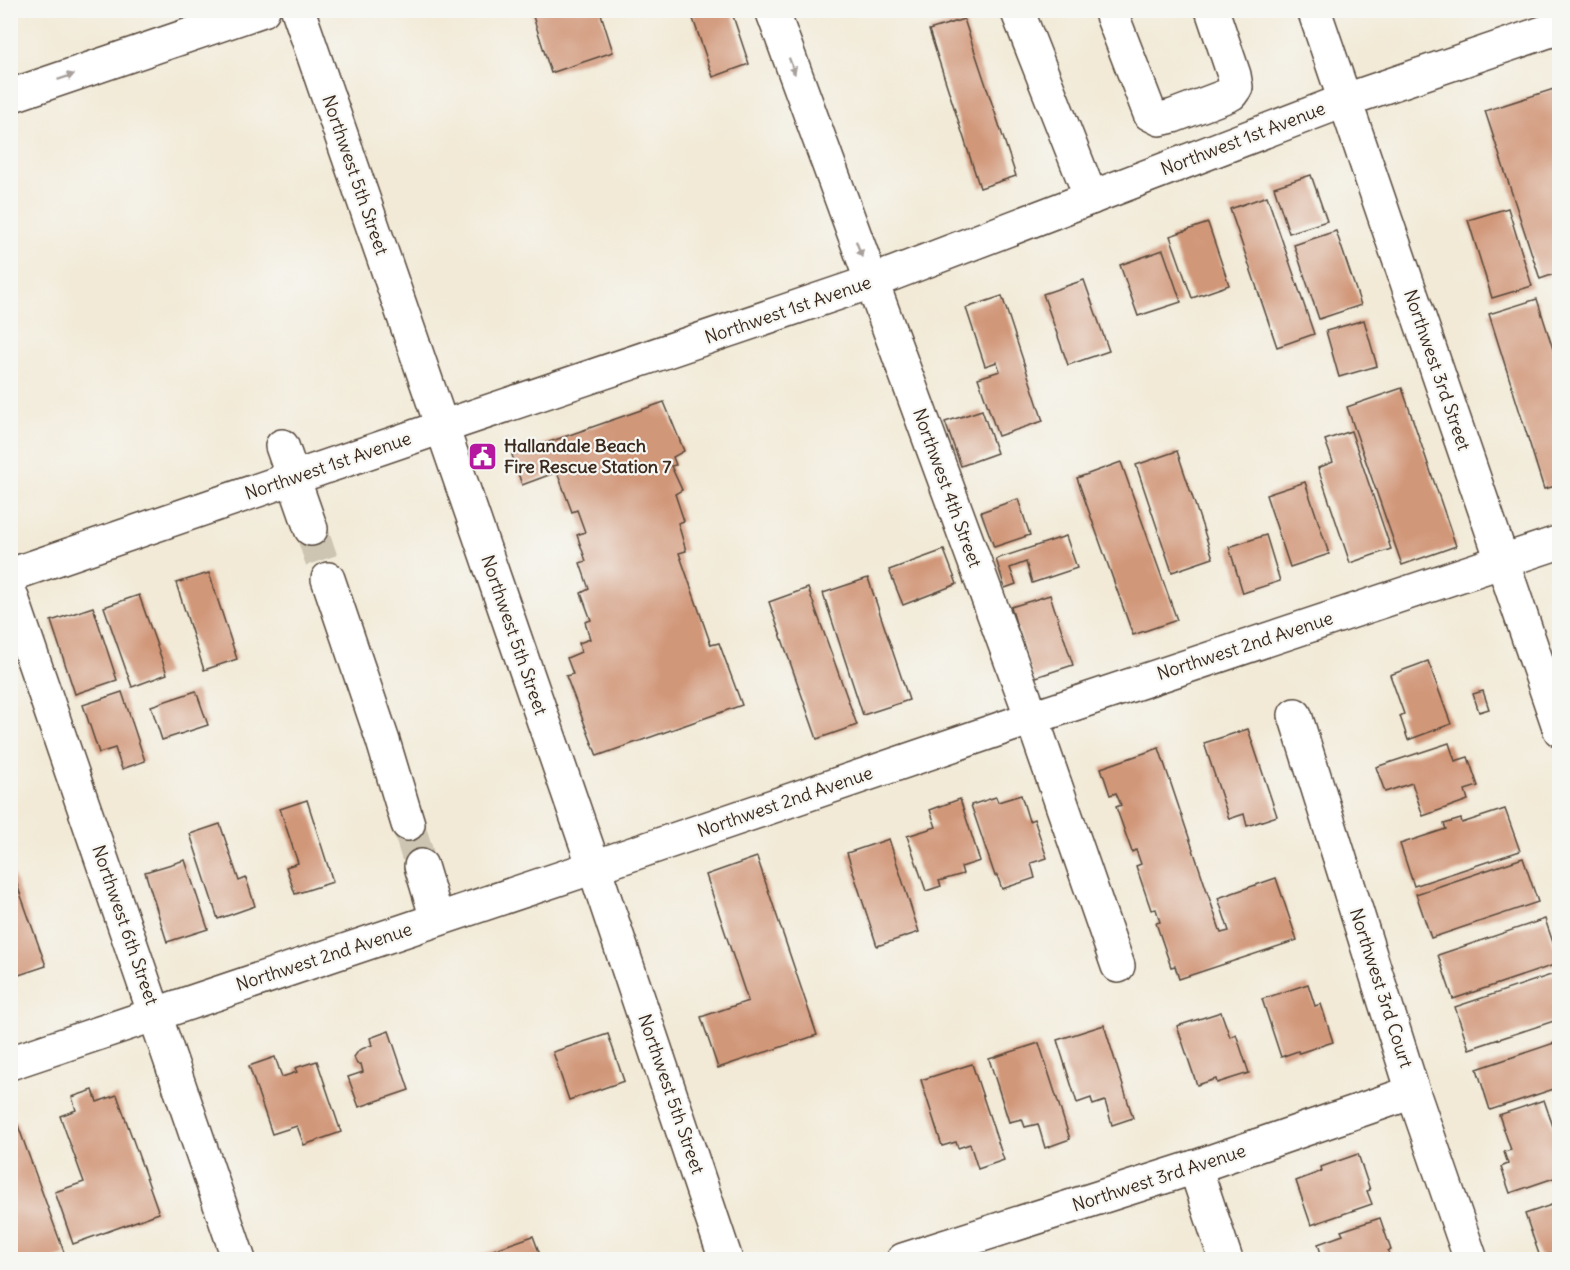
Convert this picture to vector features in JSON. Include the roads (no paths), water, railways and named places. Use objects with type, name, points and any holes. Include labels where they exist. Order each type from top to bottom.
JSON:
[{"type":"street","points":[[10,96],[263,10]]},
{"type":"street","name":"Northwest 5th Street","points":[[298,10],[594,867],[726,1260]]},
{"type":"street","name":"Northwest 4th Street","points":[[772,10],[1032,718],[1118,966]]},
{"type":"street","points":[[1017,10],[1091,198]]},
{"type":"street","points":[[1110,10],[1150,114],[1160,119],[1231,94],[1236,87],[1212,10]]},
{"type":"street","name":"Northwest 3rd Street","points":[[1314,10],[1560,730]]},
{"type":"street","name":"Northwest 1st Avenue","points":[[10,576],[871,282],[1346,100],[1560,27]]},
{"type":"street","points":[[282,446],[311,529]]},
{"type":"street","name":"Northwest 2nd Avenue","points":[[10,1063],[1560,542]]},
{"type":"street","points":[[328,579],[383,741],[408,824]]},
{"type":"street","name":"Northwest 6th Street","points":[[10,592],[239,1260]]},
{"type":"street","name":"Northwest 3rd Court","points":[[1295,716],[1413,1092],[1471,1260]]},
{"type":"street","points":[[421,866],[437,919]]},
{"type":"street","name":"Northwest 3rd Avenue","points":[[903,1260],[1196,1167],[1413,1092]]},
{"type":"street","points":[[1196,1167],[1226,1260]]},
{"type":"tunnel","points":[[311,529],[328,579]]},
{"type":"tunnel","points":[[408,824],[421,866]]},
{"type":"place","name":"Hallandale Beach Fire Rescue Station 7","points":[[483,456]]}]
